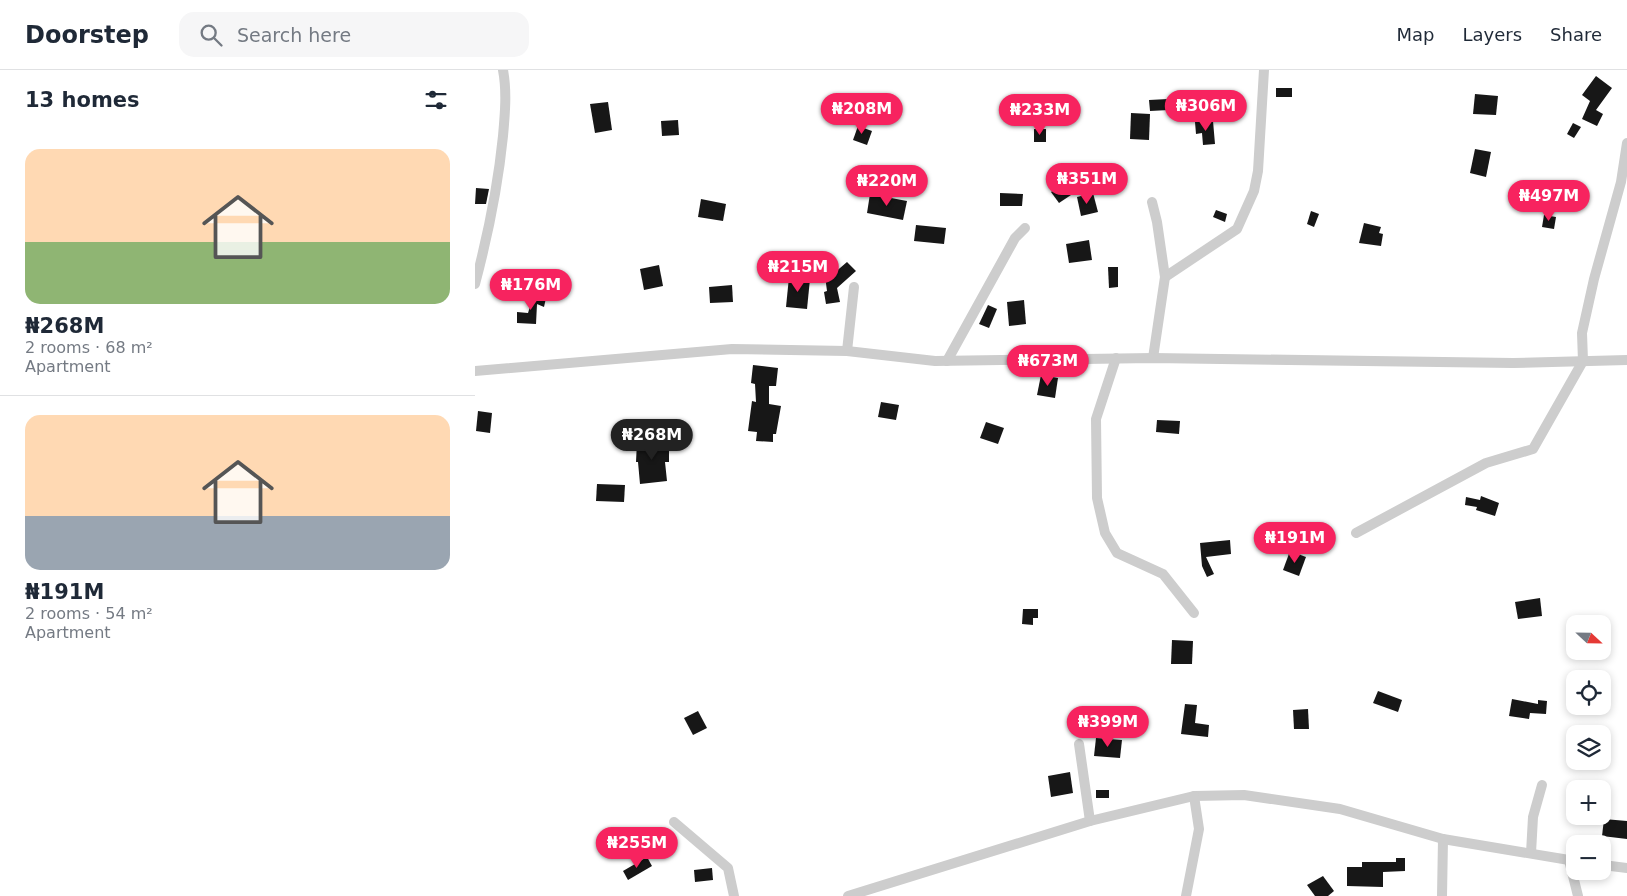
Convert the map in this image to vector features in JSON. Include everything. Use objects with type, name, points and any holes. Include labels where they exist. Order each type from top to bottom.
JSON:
[{"type":"street","points":[[475,284],[486,241],[500,164],[505,110],[503,70]]},
{"type":"street","points":[[1165,276],[1237,229],[1254,191],[1258,172],[1264,70]]},
{"type":"street","points":[[1356,533],[1487,463],[1533,449],[1583,361],[1582,333],[1594,279],[1621,182],[1627,143]]},
{"type":"street","points":[[1151,202],[1157,222],[1165,276],[1153,358]]},
{"type":"street","points":[[947,361],[1015,238],[1025,228]]},
{"type":"street","points":[[847,351],[854,287]]},
{"type":"street","points":[[475,370],[732,349],[847,351],[935,361],[1153,358],[1494,363],[1627,360]]},
{"type":"street","points":[[1116,358],[1095,419],[1097,498],[1105,533],[1117,553],[1163,574],[1194,613]]},
{"type":"street","points":[[1079,744],[1090,821]]},
{"type":"street","points":[[1531,853],[1533,817],[1542,785]]},
{"type":"street","points":[[848,896],[1090,821],[1194,796],[1244,795],[1340,809],[1443,839],[1566,859]]},
{"type":"street","points":[[1186,896],[1199,829],[1194,796]]},
{"type":"street","points":[[674,822],[728,868],[735,896]]},
{"type":"street","points":[[1442,896],[1443,839]]},
{"type":"street","points":[[1611,866],[1627,868]]},
{"type":"street","points":[[1575,880],[1578,896]]},
{"type":"building","points":[[1596,76],[1612,88],[1596,110],[1603,114],[1597,126],[1582,119],[1590,101],[1582,95]]},
{"type":"building","points":[[1276,88],[1292,88],[1292,97],[1276,97]]},
{"type":"building","points":[[1475,94],[1498,96],[1496,115],[1473,114]]},
{"type":"building","points":[[1168,99],[1169,110],[1150,111],[1149,100]]},
{"type":"building","points":[[608,102],[612,130],[595,133],[590,104]]},
{"type":"building","points":[[1131,113],[1150,114],[1149,140],[1130,139]]},
{"type":"building","points":[[678,120],[679,135],[662,136],[661,121]]},
{"type":"building","points":[[1213,121],[1215,144],[1203,145],[1202,133],[1196,134],[1195,122]]},
{"type":"building","points":[[1573,123],[1581,127],[1574,138],[1567,134]]},
{"type":"building","points":[[858,126],[872,131],[867,145],[853,140]]},
{"type":"building","points":[[1034,129],[1046,129],[1046,142],[1034,142]]},
{"type":"building","points":[[1475,149],[1491,152],[1486,177],[1470,173]]},
{"type":"building","points":[[1066,181],[1074,193],[1059,203],[1051,192]]},
{"type":"building","points":[[476,188],[489,189],[486,204],[475,204]]},
{"type":"building","points":[[1000,193],[1023,194],[1022,206],[1000,206]]},
{"type":"building","points":[[1093,193],[1098,212],[1081,216],[1077,197]]},
{"type":"building","points":[[870,194],[907,201],[903,220],[867,213]]},
{"type":"building","points":[[701,199],[726,204],[723,221],[698,217]]},
{"type":"building","points":[[1216,210],[1227,214],[1225,222],[1213,217]]},
{"type":"building","points":[[1311,211],[1319,214],[1314,227],[1307,224]]},
{"type":"building","points":[[1544,215],[1556,217],[1554,229],[1542,227]]},
{"type":"building","points":[[1364,223],[1381,227],[1379,233],[1383,234],[1381,246],[1359,243]]},
{"type":"building","points":[[916,225],[946,228],[944,244],[914,241]]},
{"type":"building","points":[[1089,240],[1092,260],[1069,263],[1066,244]]},
{"type":"building","points":[[847,262],[856,271],[837,288],[840,302],[826,304],[824,292],[827,291],[825,276],[833,274]]},
{"type":"building","points":[[659,265],[663,286],[644,290],[640,269]]},
{"type":"building","points":[[1108,267],[1118,267],[1118,287],[1109,288]]},
{"type":"building","points":[[789,277],[810,279],[807,309],[786,307]]},
{"type":"building","points":[[732,285],[733,302],[710,303],[709,287]]},
{"type":"building","points":[[535,291],[537,291],[537,296],[546,298],[544,307],[537,304],[536,324],[517,323],[517,312],[528,313]]},
{"type":"building","points":[[1024,300],[1026,324],[1009,326],[1007,302]]},
{"type":"building","points":[[988,305],[997,309],[989,328],[979,324]]},
{"type":"building","points":[[753,365],[778,368],[776,386],[769,386],[769,404],[781,406],[776,434],[773,434],[773,442],[756,441],[757,432],[748,431],[752,401],[756,402],[755,384],[751,383]]},
{"type":"building","points":[[1041,375],[1058,378],[1055,398],[1037,395]]},
{"type":"building","points":[[881,402],[899,405],[896,420],[878,417]]},
{"type":"building","points":[[478,411],[492,413],[490,433],[476,431]]},
{"type":"building","points":[[1157,420],[1180,421],[1179,434],[1156,432]]},
{"type":"building","points":[[986,422],[1004,428],[998,444],[980,438]]},
{"type":"building","points":[[637,441],[669,442],[669,462],[665,462],[667,481],[640,484],[638,462],[636,462]]},
{"type":"building","points":[[597,484],[625,485],[624,502],[596,501]]},
{"type":"building","points":[[1481,496],[1499,503],[1495,516],[1476,510],[1477,507],[1465,505],[1466,497],[1480,500]]},
{"type":"building","points":[[1230,540],[1231,554],[1206,557],[1214,574],[1207,577],[1202,566],[1200,543]]},
{"type":"building","points":[[1290,551],[1306,557],[1299,576],[1283,570]]},
{"type":"building","points":[[1540,598],[1542,616],[1518,619],[1515,602]]},
{"type":"building","points":[[1023,609],[1038,609],[1038,618],[1033,618],[1033,625],[1022,624]]},
{"type":"building","points":[[1172,640],[1193,641],[1192,664],[1171,664]]},
{"type":"building","points":[[1378,691],[1402,700],[1398,712],[1373,703]]},
{"type":"building","points":[[1512,699],[1538,704],[1538,700],[1547,701],[1546,714],[1530,713],[1529,719],[1509,716]]},
{"type":"building","points":[[1185,704],[1197,705],[1195,723],[1209,725],[1208,737],[1181,734]]},
{"type":"building","points":[[1308,709],[1309,729],[1294,729],[1293,710]]},
{"type":"building","points":[[698,711],[707,728],[693,735],[684,718]]},
{"type":"building","points":[[1096,738],[1122,740],[1120,758],[1094,756]]},
{"type":"building","points":[[1070,772],[1073,793],[1051,797],[1048,776]]},
{"type":"building","points":[[1096,790],[1109,790],[1109,798],[1096,798]]},
{"type":"building","points":[[1611,820],[1627,821],[1627,839],[1602,835],[1603,825],[1611,825]]},
{"type":"building","points":[[647,857],[652,866],[628,880],[623,871]]},
{"type":"building","points":[[1396,858],[1405,858],[1405,871],[1383,872],[1383,887],[1347,886],[1347,867],[1362,867],[1362,862],[1396,862]]},
{"type":"building","points":[[712,868],[713,880],[695,882],[694,870]]},
{"type":"building","points":[[1323,876],[1334,891],[1328,896],[1315,896],[1307,885]]}]
